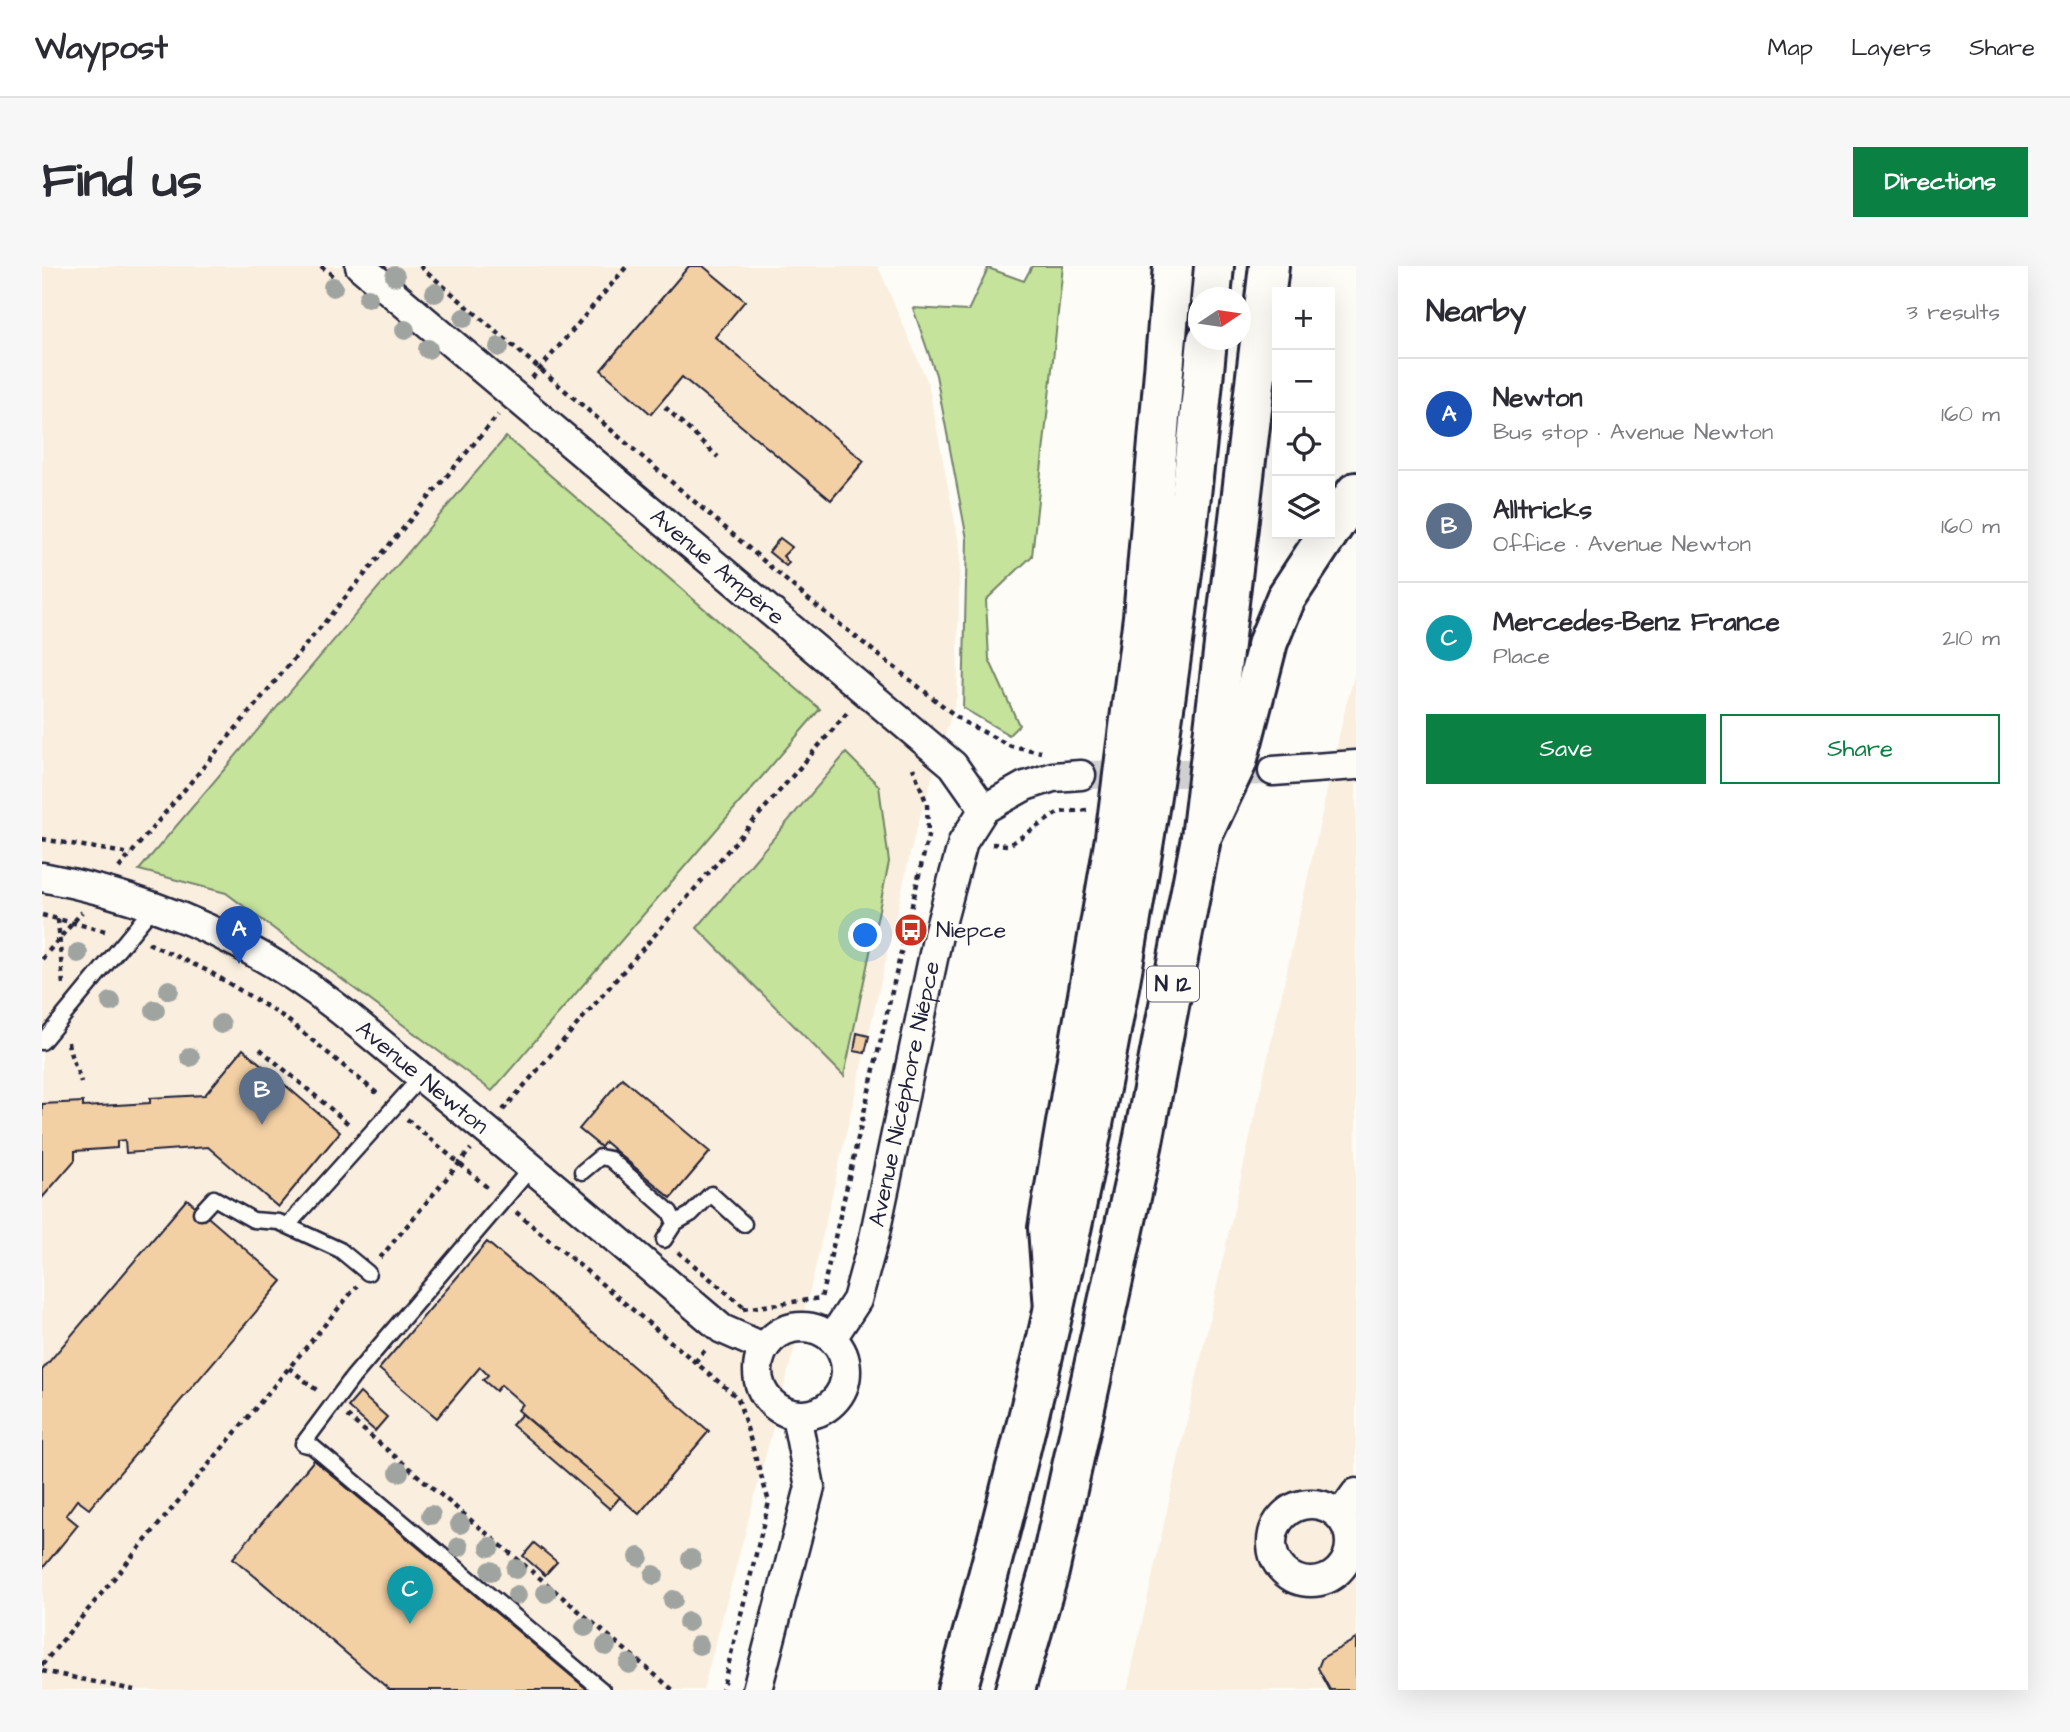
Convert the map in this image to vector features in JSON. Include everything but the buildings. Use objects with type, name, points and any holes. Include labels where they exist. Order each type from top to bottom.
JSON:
[{"type":"highway","points":[[1054,1309],[1048,1228],[1115,838],[1143,617],[1173,266]]},
{"type":"highway","points":[[1212,287],[1214,266]]},
{"type":"highway","name":"N 12","points":[[1015,1690],[1049,1572],[1139,1160],[1201,838],[1269,266]]},
{"type":"highway","name":"N 12","points":[[957,1690],[1002,1532],[1054,1309],[1105,1052],[1161,735],[1206,350]]},
{"type":"highway","points":[[1335,524],[1356,492]]},
{"type":"highway","points":[[1201,838],[1237,762],[1268,642],[1286,598],[1325,539]]},
{"type":"street","name":"Avenue Ampère","points":[[351,275],[502,411],[953,765],[984,809]]},
{"type":"street","points":[[1273,771],[1356,765]]},
{"type":"street","points":[[984,809],[1034,783],[1053,777],[1081,775]]},
{"type":"street","name":"Avenue Nicéphore Niépce","points":[[832,1338],[857,1300],[874,1238],[938,935],[963,842],[984,809]]},
{"type":"street","name":"Avenue Newton","points":[[42,877],[102,888],[155,905],[201,924],[278,966],[334,1005],[722,1329],[763,1347]]},
{"type":"street","points":[[796,1326],[821,1331],[832,1338],[846,1363],[842,1390],[823,1410],[796,1415],[770,1402],[761,1390],[757,1376],[763,1347],[783,1330],[796,1326]]},
{"type":"street","points":[[757,1690],[810,1487],[796,1415]]},
{"type":"street","points":[[1339,1515],[1356,1493]]},
{"type":"lane","points":[[42,1042],[155,905]]},
{"type":"lane","points":[[288,1225],[421,1077]]},
{"type":"lane","points":[[582,1172],[600,1157],[610,1159],[670,1212],[675,1223]]},
{"type":"lane","points":[[531,1168],[332,1404],[303,1444],[312,1446],[602,1690]]},
{"type":"lane","points":[[664,1240],[675,1223],[691,1214],[711,1194],[744,1224]]},
{"type":"lane","points":[[201,1212],[214,1198],[253,1220],[288,1225],[340,1250],[368,1273]]},
{"type":"path","points":[[321,266],[351,275]]},
{"type":"path","points":[[420,266],[808,599],[962,721],[1011,746],[1045,752]]},
{"type":"path","points":[[42,959],[627,266]]},
{"type":"path","points":[[665,407],[718,457]]},
{"type":"path","points":[[839,702],[859,719]]},
{"type":"path","points":[[42,1665],[486,1130],[849,710]]},
{"type":"path","points":[[695,1362],[722,1329],[745,1308],[821,1298],[928,836],[927,804],[910,763]]},
{"type":"path","points":[[928,836],[1009,845],[1059,812],[1088,810]]},
{"type":"path","points":[[42,839],[131,854]]},
{"type":"path","points":[[260,1049],[365,1138]]},
{"type":"path","points":[[289,1368],[673,1690]]},
{"type":"path","points":[[42,1671],[134,1690]]},
{"type":"shaded area","points":[[42,266],[878,266],[928,383],[960,548],[957,696],[914,837],[812,1282],[703,1690],[42,1690]]},
{"type":"shaded area","points":[[1356,669],[1356,1690],[1127,1690],[1346,705]]},
{"type":"green space","points":[[1032,266],[1063,266],[1032,556],[986,600],[989,659],[1019,725],[1009,735],[963,708],[967,539],[936,375],[913,308],[968,311],[988,268],[1024,281]]},
{"type":"green space","points":[[506,437],[820,709],[492,1091],[226,893],[139,870]]},
{"type":"green space","points":[[846,753],[879,786],[889,862],[844,1076],[697,928]]},
{"type":"tunnel","points":[[1081,775],[1273,771]]},
{"type":"place","name":"Niepce","points":[[911,930]]},
{"type":"place","name":"Newton","points":[[239,964]]},
{"type":"place","name":"Alltricks","points":[[262,1125]]},
{"type":"place","name":"Mercedes-Benz France","points":[[410,1624]]}]
